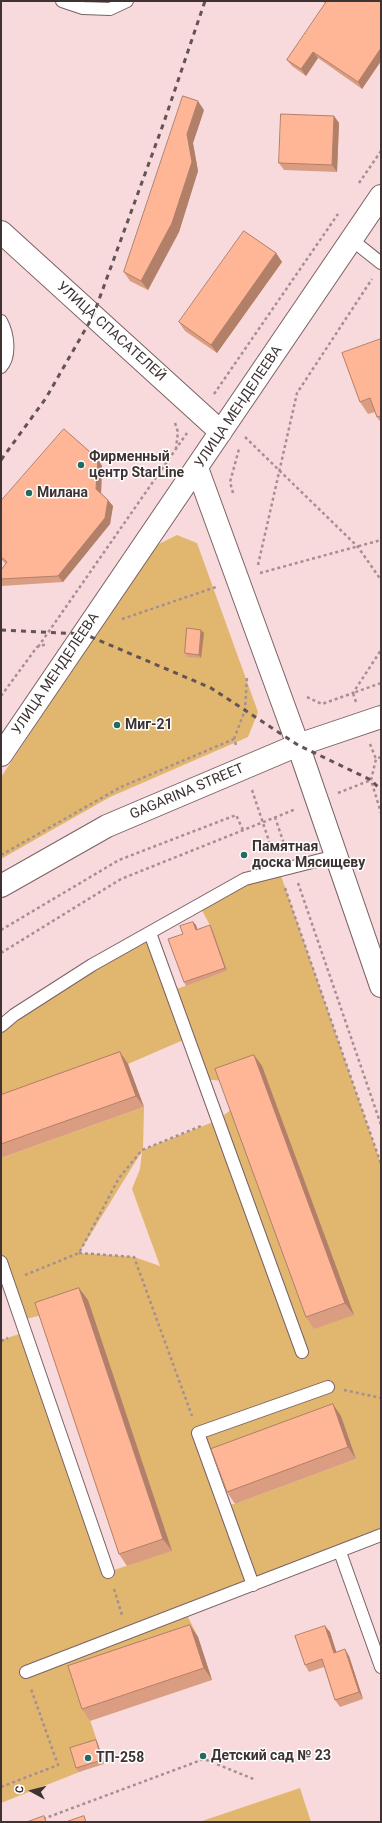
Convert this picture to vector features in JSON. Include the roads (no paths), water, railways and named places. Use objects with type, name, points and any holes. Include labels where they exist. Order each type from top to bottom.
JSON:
[{"type":"street","name":"УЛИЦА МЕНДЕЛЕЕВА","points":[[1,755],[381,196]]},
{"type":"street","name":"УЛИЦА СПАСАТЕЛЕЙ","points":[[1,232],[221,432]]},
{"type":"street","points":[[197,468],[298,745],[381,986]]},
{"type":"street","name":"GAGARINA STREET","points":[[1,886],[107,826],[298,745],[381,717]]},
{"type":"lane","points":[[62,1],[83,8],[110,10],[127,1]]},
{"type":"lane","points":[[352,240],[381,263]]},
{"type":"lane","points":[[1,321],[8,342],[6,362],[1,368]]},
{"type":"lane","points":[[1,1026],[14,1015],[92,966],[245,879],[336,856]]},
{"type":"lane","points":[[150,933],[302,1352]]},
{"type":"lane","points":[[1,1262],[108,1572]]},
{"type":"lane","points":[[253,1585],[198,1433],[328,1387]]},
{"type":"lane","points":[[26,1672],[381,1535]]},
{"type":"lane","points":[[340,1552],[381,1667]]},
{"type":"railway","points":[[1,460],[46,398],[93,316],[164,122],[205,1]]},
{"type":"railway","points":[[1,630],[84,634],[211,688],[298,745],[371,780],[381,790]]},
{"type":"place","name":"Фирменный центр StarLine","points":[[81,465]]},
{"type":"place","name":"Милана","points":[[29,493]]},
{"type":"place","name":"Миг-21","points":[[117,725]]},
{"type":"place","name":"Памятная доска Мясищеву","points":[[244,855]]},
{"type":"place","name":"Детский сад № 23","points":[[203,1756]]},
{"type":"place","name":"ТП-258","points":[[88,1758]]}]
